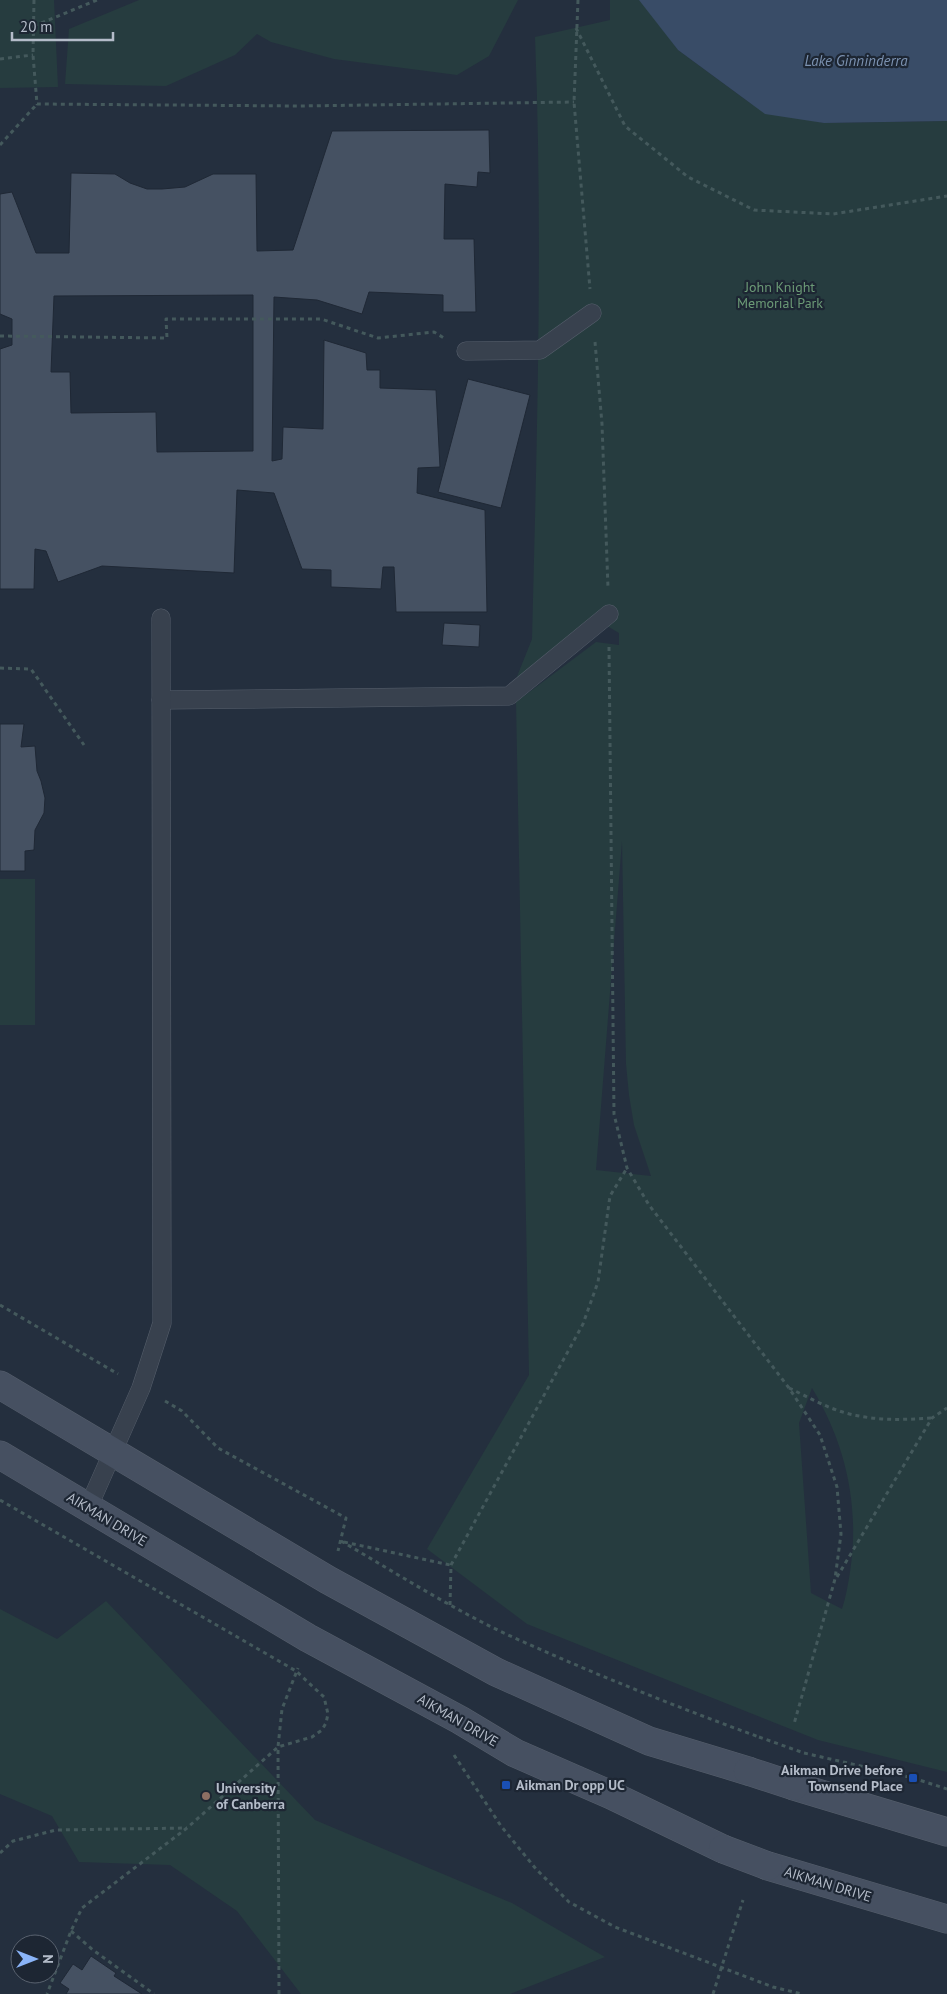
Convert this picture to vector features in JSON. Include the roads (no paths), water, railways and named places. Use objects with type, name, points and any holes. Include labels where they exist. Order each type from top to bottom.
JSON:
[{"type":"main road","points":[[0,1385],[328,1580],[496,1672],[649,1741],[947,1832]]},
{"type":"main road","name":"AIKMAN DRIVE","points":[[0,1455],[308,1638],[460,1720],[515,1753],[611,1795],[723,1849],[768,1866],[947,1919]]},
{"type":"lane","points":[[466,350],[540,350],[592,313]]},
{"type":"lane","points":[[160,700],[509,696],[609,614]]},
{"type":"lane","points":[[88,1508],[141,1388],[162,1323],[160,618]]},
{"type":"water","name":"Lake Ginninderra","points":[[639,0],[947,0],[947,121],[824,123],[765,114],[678,50]]},
{"type":"place","name":"Aikman Drive before Townsend Place","points":[[913,1778]]},
{"type":"place","name":"Aikman Dr opp UC","points":[[506,1785]]},
{"type":"place","name":"University of Canberra","points":[[206,1796]]},
{"type":"park label","name":"John Knight Memorial Park","points":[[780,296]]}]
